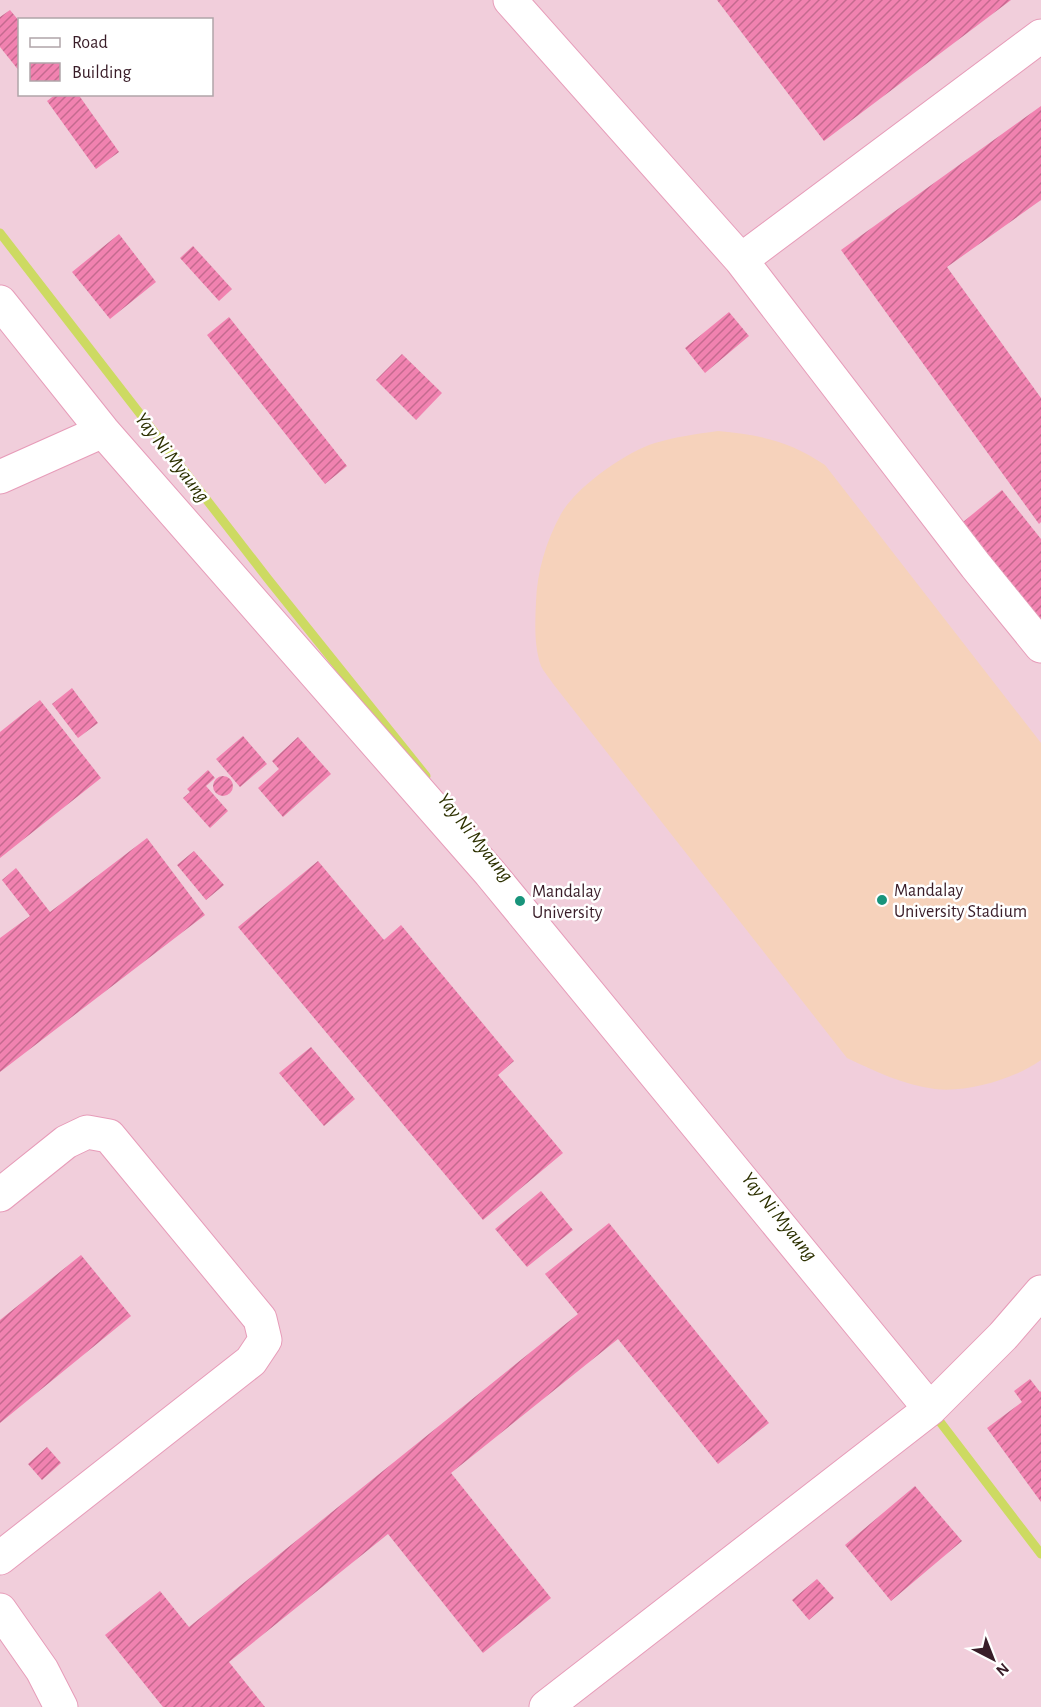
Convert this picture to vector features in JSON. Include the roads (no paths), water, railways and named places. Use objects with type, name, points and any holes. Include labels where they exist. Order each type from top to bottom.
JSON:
[{"type":"lane","points":[[510,0],[741,260],[976,566],[1041,646]]},
{"type":"lane","points":[[741,260],[1041,36]]},
{"type":"lane","points":[[0,303],[103,431],[490,873],[930,1409]]},
{"type":"lane","points":[[0,477],[103,431]]},
{"type":"lane","points":[[0,1196],[66,1142],[87,1132],[109,1136],[260,1319],[265,1340],[251,1361],[0,1558]]},
{"type":"lane","points":[[546,1707],[930,1409],[1003,1336],[1041,1292]]},
{"type":"lane","points":[[0,1611],[42,1670],[60,1707]]},
{"type":"waterway","name":"Yay Ni Myaung","points":[[0,233],[268,579],[426,776]]},
{"type":"waterway","name":"Yay Ni Myaung","points":[[934,1414],[1041,1554]]},
{"type":"place","name":"Mandalay University Stadium","points":[[882,900]]},
{"type":"place","name":"Mandalay University","points":[[520,901]]}]
